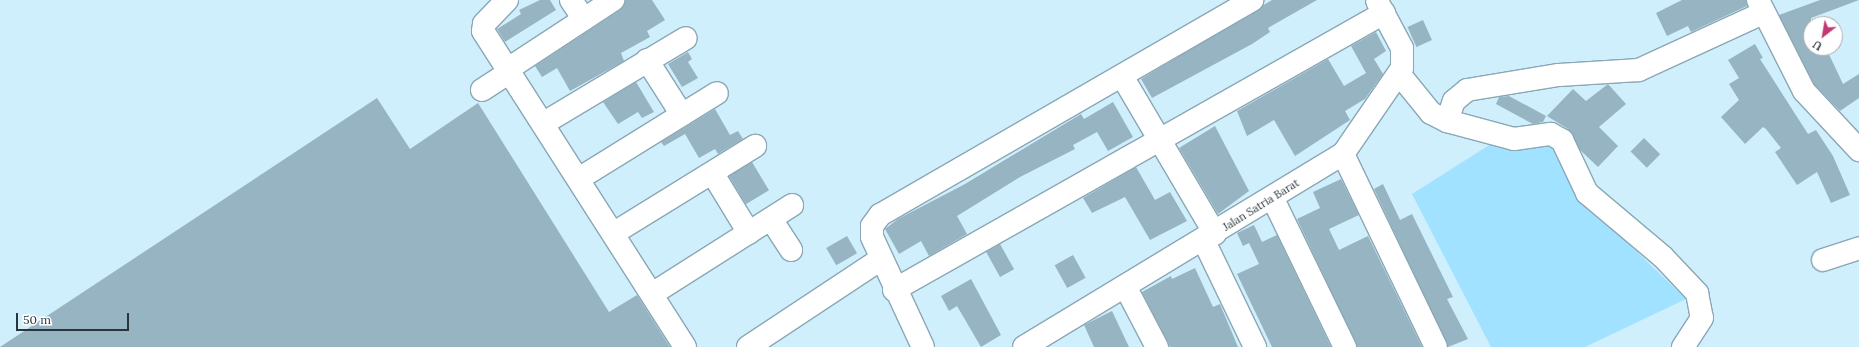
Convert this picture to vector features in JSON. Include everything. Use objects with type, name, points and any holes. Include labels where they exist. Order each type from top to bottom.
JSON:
[{"type":"street","points":[[507,0],[482,28],[580,178],[685,347]]},
{"type":"street","points":[[571,0],[584,18]]},
{"type":"street","points":[[482,90],[584,18],[613,0]]},
{"type":"street","points":[[923,347],[894,290],[871,231],[880,215],[1252,0]]},
{"type":"street","points":[[1439,117],[1467,90],[1559,75],[1640,70],[1764,5],[1804,91],[1858,144]]},
{"type":"street","points":[[894,290],[1163,141],[1380,6],[1402,48],[1405,81],[1439,117],[1514,139],[1551,134],[1562,140],[1587,194],[1663,257],[1697,294],[1702,318],[1683,347]]},
{"type":"street","points":[[544,123],[686,38]]},
{"type":"street","points":[[647,60],[682,115]]},
{"type":"street","points":[[1122,76],[1163,141],[1210,237],[1255,347]]},
{"type":"street","name":"Jalan Satria Barat","points":[[1024,347],[1126,288],[1273,199],[1343,154],[1405,81]]},
{"type":"street","points":[[580,178],[717,93]]},
{"type":"street","points":[[614,233],[712,174],[755,146]]},
{"type":"street","points":[[1343,154],[1436,347]]},
{"type":"street","points":[[712,174],[748,233]]},
{"type":"street","points":[[1273,199],[1345,347]]},
{"type":"street","points":[[652,294],[792,205]]},
{"type":"street","points":[[771,219],[791,250]]},
{"type":"street","points":[[1823,260],[1859,248]]},
{"type":"street","points":[[760,344],[881,259]]},
{"type":"street","points":[[1126,288],[1157,347]]},
{"type":"shaded area","points":[[1540,141],[1559,149],[1584,201],[1686,299],[1585,347],[1491,347],[1412,194],[1494,142]]},
{"type":"building","points":[[540,0],[550,0],[556,10],[505,42],[497,29],[521,14],[519,10]]},
{"type":"building","points":[[625,0],[652,0],[665,20],[647,31],[650,37],[621,53],[624,61],[570,91],[557,68],[542,77],[535,66],[620,10]]},
{"type":"building","points":[[1272,0],[1317,0],[1268,28],[1270,32],[1252,44],[1152,98],[1141,79]]},
{"type":"building","points":[[1682,0],[1746,0],[1747,6],[1691,32],[1688,26],[1667,36],[1656,13]]},
{"type":"building","points":[[1820,0],[1859,0],[1816,16],[1803,16],[1803,56],[1830,56],[1843,84],[1859,74],[1859,98],[1840,111],[1814,84],[1779,15]]},
{"type":"building","points":[[1423,20],[1432,40],[1416,47],[1407,27]]},
{"type":"building","points":[[1376,32],[1386,51],[1374,59],[1383,74],[1365,99],[1345,111],[1350,120],[1295,156],[1274,120],[1247,136],[1237,111],[1328,59],[1344,86],[1366,73],[1351,46]]},
{"type":"building","points":[[1755,44],[1763,58],[1760,59],[1808,134],[1816,130],[1833,156],[1850,195],[1831,203],[1817,172],[1797,185],[1775,152],[1781,148],[1766,129],[1763,127],[1745,144],[1721,117],[1739,100],[1729,84],[1739,78],[1728,60]]},
{"type":"building","points":[[688,52],[692,59],[688,62],[698,78],[682,87],[668,64]]},
{"type":"building","points":[[636,82],[654,112],[642,118],[638,112],[618,124],[603,102]]},
{"type":"building","points":[[1608,84],[1626,104],[1599,127],[1618,146],[1598,167],[1580,150],[1568,129],[1547,116],[1573,89],[1586,101]]},
{"type":"building","points":[[1509,96],[1546,116],[1543,122],[1533,124],[1496,104],[1499,97]]},
{"type":"building","points":[[377,98],[410,149],[478,103],[609,312],[637,295],[670,347],[0,347]]},
{"type":"building","points":[[1113,102],[1133,137],[1108,151],[1097,132],[1073,145],[1075,149],[1020,177],[957,216],[967,234],[929,256],[921,241],[899,254],[885,229],[898,219],[965,184],[1081,114],[1084,119]]},
{"type":"building","points":[[715,109],[730,135],[738,131],[743,139],[718,154],[715,149],[699,158],[685,134],[664,146],[661,142]]},
{"type":"building","points":[[1215,126],[1249,191],[1218,214],[1179,148]]},
{"type":"building","points":[[1644,138],[1660,154],[1647,168],[1631,151]]},
{"type":"building","points":[[752,162],[769,190],[746,204],[729,176]]},
{"type":"building","points":[[1136,167],[1155,200],[1170,192],[1187,221],[1150,240],[1125,197],[1092,213],[1083,198]]},
{"type":"building","points":[[1341,179],[1359,215],[1329,229],[1339,250],[1368,236],[1422,347],[1357,347],[1297,219],[1320,208],[1313,192]]},
{"type":"building","points":[[1383,184],[1400,220],[1412,214],[1453,297],[1447,299],[1468,339],[1448,347],[1374,189]]},
{"type":"building","points":[[1254,225],[1262,242],[1277,235],[1331,347],[1272,347],[1237,274],[1259,264],[1249,243],[1243,246],[1237,233]]},
{"type":"building","points":[[847,236],[857,253],[836,265],[826,248]]},
{"type":"building","points":[[1000,244],[1014,269],[1000,277],[986,252]]},
{"type":"building","points":[[1073,255],[1086,278],[1067,288],[1055,265]]},
{"type":"building","points":[[1195,268],[1213,307],[1220,304],[1238,347],[1170,347],[1142,292],[1171,276],[1172,279]]},
{"type":"building","points":[[971,279],[1001,335],[981,347],[957,306],[949,311],[941,296]]},
{"type":"building","points":[[1112,311],[1129,347],[1094,347],[1084,325]]}]
